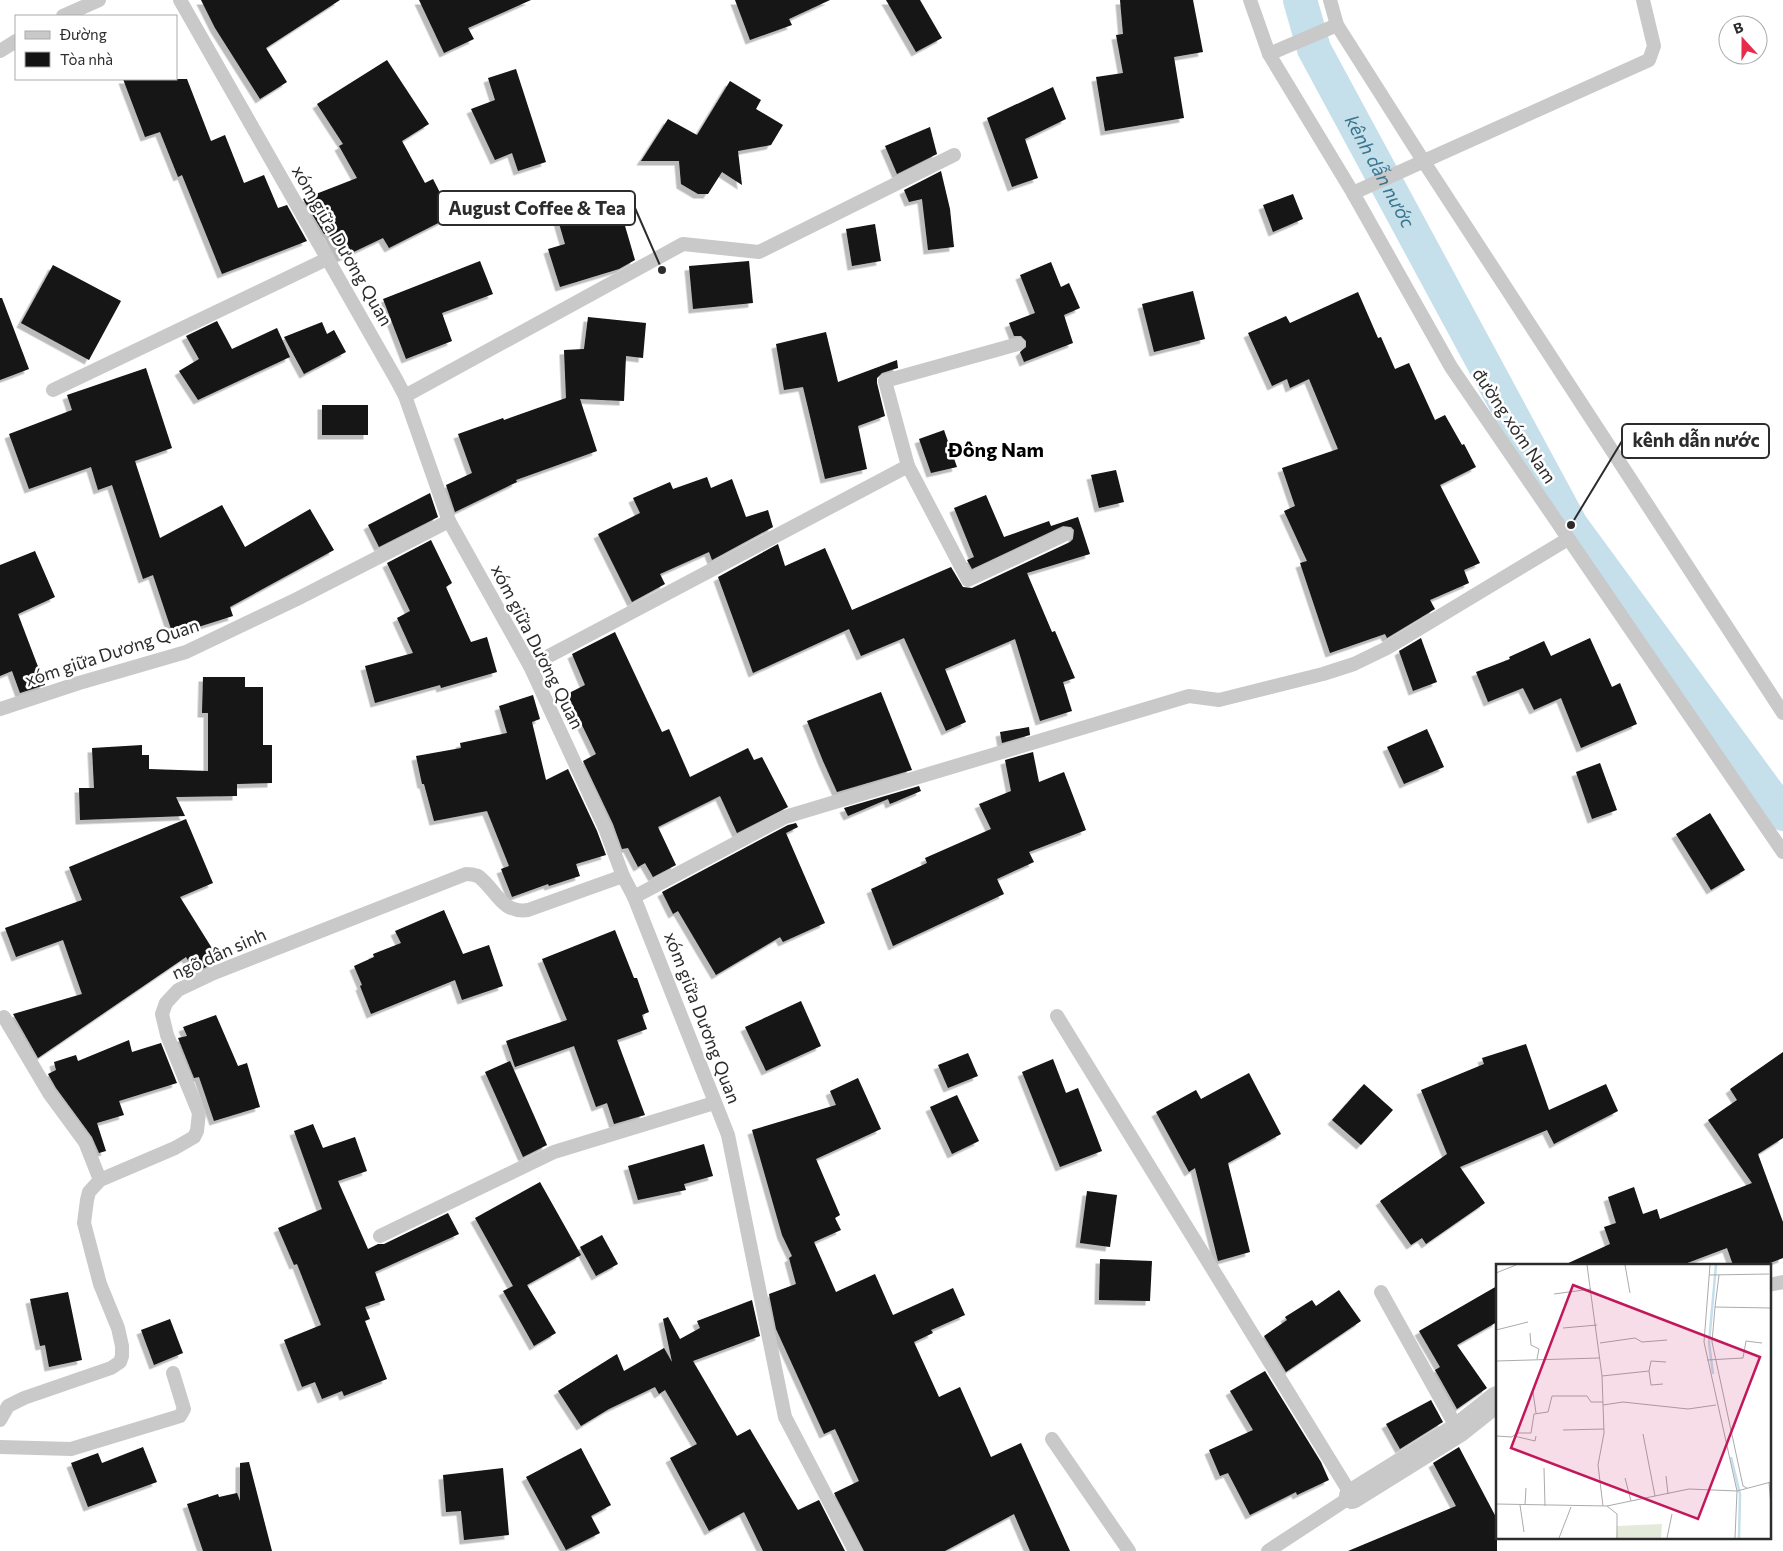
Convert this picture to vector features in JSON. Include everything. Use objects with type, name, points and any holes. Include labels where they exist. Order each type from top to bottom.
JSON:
[{"type":"street","points":[[1352,1496],[1458,1430],[1496,1400]]},
{"type":"lane","points":[[64,15],[100,0]]},
{"type":"lane","name":"xóm giữa Dương Quan","points":[[180,0],[405,396],[449,521],[530,666],[605,828],[728,1135],[784,1417],[855,1551]]},
{"type":"lane","name":"đường xóm Nam","points":[[1250,0],[1269,54],[1357,191],[1451,367],[1783,852]]},
{"type":"lane","points":[[1330,0],[1337,24],[1424,162],[1783,713]]},
{"type":"lane","points":[[1357,191],[1648,60],[1654,46],[1643,0]]},
{"type":"lane","points":[[1269,54],[1337,24]]},
{"type":"lane","points":[[0,51],[15,42]]},
{"type":"lane","points":[[405,396],[683,244],[758,252],[954,155]]},
{"type":"lane","points":[[54,390],[327,258]]},
{"type":"lane","points":[[1018,344],[885,380],[908,466],[968,580],[1066,534]]},
{"type":"lane","points":[[530,666],[908,466]]},
{"type":"lane","name":"xóm giữa Dương Quan","points":[[0,709],[79,683],[186,652],[296,600],[449,521]]},
{"type":"lane","points":[[634,897],[785,817],[1189,696],[1219,700],[1324,674],[1354,664],[1387,648],[1568,539]]},
{"type":"lane","name":"ngõ dân sinh","points":[[100,1180],[175,1148],[194,1137],[197,1131],[199,1114],[167,1035],[162,1014],[166,1003],[178,990],[214,973],[466,874],[477,876],[512,910],[520,911],[528,910],[624,876]]},
{"type":"lane","points":[[1057,1016],[1352,1496],[1268,1551]]},
{"type":"lane","points":[[0,1420],[8,1406],[24,1398],[111,1368],[117,1365],[122,1356],[118,1328],[100,1284],[84,1223],[89,1192],[100,1180],[85,1142],[48,1094],[4,1017]]},
{"type":"lane","points":[[380,1236],[554,1152],[714,1103]]},
{"type":"lane","points":[[1770,1285],[1783,1282]]},
{"type":"lane","points":[[1381,1292],[1458,1430]]},
{"type":"lane","points":[[0,1447],[71,1449],[180,1416],[184,1409],[173,1373]]},
{"type":"lane","points":[[1052,1439],[1129,1551]]},
{"type":"building","points":[[201,0],[340,0],[266,48],[287,82],[260,99],[215,28]]},
{"type":"building","points":[[419,0],[531,0],[468,28],[474,39],[444,53]]},
{"type":"building","points":[[735,0],[830,0],[789,19],[792,25],[750,40]]},
{"type":"building","points":[[886,0],[920,0],[942,38],[916,52]]},
{"type":"building","points":[[1120,0],[1193,0],[1203,52],[1174,57],[1184,118],[1105,131],[1096,77],[1123,73],[1116,35],[1123,34]]},
{"type":"building","points":[[387,60],[429,124],[402,141],[425,183],[433,179],[452,216],[389,248],[383,238],[341,258],[328,233],[324,234],[303,199],[357,178],[339,146],[343,144],[317,104]]},
{"type":"building","points":[[516,69],[546,162],[518,171],[512,153],[495,160],[471,109],[495,100],[488,78]]},
{"type":"building","points":[[187,79],[211,141],[225,135],[244,183],[264,175],[278,208],[287,205],[307,241],[222,274],[182,175],[178,177],[160,132],[145,137],[123,80]]},
{"type":"building","points":[[730,81],[761,100],[756,109],[783,125],[771,145],[738,151],[742,185],[722,172],[708,194],[698,194],[681,184],[679,161],[641,161],[668,119],[697,135]]},
{"type":"building","points":[[1053,87],[1066,119],[1025,139],[1038,178],[1012,187],[987,118]]},
{"type":"building","points":[[930,127],[937,154],[897,174],[885,146]]},
{"type":"building","points":[[941,171],[950,209],[954,247],[928,250],[922,199],[909,202],[904,190]]},
{"type":"building","points":[[1293,194],[1303,219],[1273,232],[1263,205]]},
{"type":"building","points":[[616,195],[635,260],[619,269],[560,287],[548,249],[565,244],[556,213]]},
{"type":"building","points":[[875,224],[881,261],[852,266],[846,229]]},
{"type":"building","points":[[480,261],[493,294],[442,313],[452,341],[406,359],[383,299]]},
{"type":"building","points":[[749,261],[753,303],[693,309],[689,266]]},
{"type":"building","points":[[1051,262],[1061,287],[1069,283],[1080,308],[1064,315],[1073,343],[1024,362],[1020,352],[1026,347],[1026,341],[1021,336],[1014,336],[1009,323],[1035,313],[1020,275]]},
{"type":"building","points":[[53,265],[121,301],[89,360],[21,323]]},
{"type":"building","points":[[1193,291],[1205,339],[1154,352],[1142,304]]},
{"type":"building","points":[[1358,292],[1378,338],[1381,337],[1395,369],[1409,363],[1435,420],[1445,415],[1476,467],[1440,485],[1480,563],[1464,570],[1469,583],[1430,600],[1435,609],[1387,638],[1385,634],[1330,653],[1300,563],[1307,561],[1284,511],[1295,506],[1282,468],[1338,449],[1309,379],[1290,388],[1287,379],[1272,386],[1248,333],[1286,316],[1290,323]]},
{"type":"building","points":[[0,298],[2,298],[29,369],[0,380]]},
{"type":"building","points":[[588,317],[646,323],[643,358],[626,356],[624,401],[580,399],[597,451],[516,480],[517,482],[455,512],[446,485],[472,473],[458,434],[566,398],[564,350],[584,349]]},
{"type":"building","points":[[217,321],[232,349],[277,328],[290,357],[198,400],[179,371],[199,359],[186,336]]},
{"type":"building","points":[[322,322],[327,334],[334,330],[346,352],[304,374],[284,337]]},
{"type":"building","points":[[826,332],[838,382],[897,360],[898,368],[882,373],[877,378],[885,416],[858,426],[867,469],[825,479],[803,387],[784,390],[776,344]]},
{"type":"building","points":[[146,368],[172,448],[135,461],[160,538],[222,505],[245,547],[310,509],[334,550],[230,607],[233,616],[173,635],[153,575],[143,579],[112,485],[98,490],[91,467],[29,489],[9,434],[72,410],[67,395]]},
{"type":"building","points":[[322,405],[368,405],[368,435],[322,435]]},
{"type":"building","points":[[944,430],[957,467],[931,473],[919,439]]},
{"type":"building","points":[[1116,470],[1124,502],[1099,508],[1091,475]]},
{"type":"building","points":[[707,477],[711,488],[732,479],[746,517],[768,510],[773,527],[712,560],[709,552],[660,574],[665,584],[632,602],[598,534],[640,513],[633,498],[670,482],[673,489]]},
{"type":"building","points":[[430,493],[438,517],[379,547],[368,525]]},
{"type":"building","points":[[986,495],[1004,537],[1049,521],[1051,526],[1078,517],[1090,554],[1027,573],[1052,632],[1055,631],[1075,678],[1063,682],[1072,711],[1040,721],[1015,639],[945,669],[966,722],[946,731],[904,638],[861,656],[849,629],[753,673],[718,577],[778,544],[785,566],[825,548],[852,610],[951,567],[963,587],[972,588],[1073,539],[1074,530],[1071,527],[1063,526],[972,569],[967,560],[974,557],[954,508]]},
{"type":"building","points":[[431,540],[452,583],[446,587],[471,642],[487,637],[497,672],[441,688],[440,685],[375,703],[365,666],[413,653],[397,618],[410,611],[387,563]]},
{"type":"building","points":[[35,551],[55,597],[18,614],[45,685],[20,693],[12,671],[0,676],[0,565]]},
{"type":"building","points":[[615,632],[662,732],[669,729],[690,777],[748,748],[754,760],[762,757],[788,807],[737,833],[720,796],[658,827],[676,865],[653,877],[645,863],[638,867],[628,848],[622,849],[613,824],[583,761],[596,754],[567,694],[585,685],[572,654]]},
{"type":"building","points":[[1421,638],[1437,682],[1413,691],[1399,651]]},
{"type":"building","points":[[1590,638],[1612,687],[1620,683],[1637,724],[1581,748],[1561,698],[1534,710],[1523,688],[1488,702],[1476,672],[1510,659],[1509,657],[1544,641],[1551,656]]},
{"type":"building","points":[[203,677],[245,677],[245,687],[263,687],[263,745],[272,745],[272,783],[237,784],[237,796],[176,797],[185,816],[80,820],[79,788],[94,788],[92,748],[142,745],[142,755],[149,755],[149,769],[208,771],[208,713],[202,713]]},
{"type":"building","points":[[881,692],[912,770],[837,792],[807,721]]},
{"type":"building","points":[[533,695],[540,719],[532,722],[546,780],[568,769],[606,855],[576,864],[580,876],[549,886],[548,884],[512,897],[501,869],[509,866],[487,811],[434,821],[424,784],[422,784],[416,756],[461,748],[460,743],[507,733],[499,706]]},
{"type":"building","points":[[1029,727],[1030,735],[1002,743],[1000,732]]},
{"type":"building","points":[[1427,729],[1444,767],[1404,784],[1387,747]]},
{"type":"building","points":[[1033,752],[1039,782],[1064,772],[1086,830],[1029,852],[1034,862],[997,879],[1004,894],[893,946],[871,889],[927,863],[925,858],[991,829],[979,804],[1011,791],[1005,760]]},
{"type":"building","points":[[1600,763],[1617,810],[1592,819],[1576,772]]},
{"type":"building","points":[[919,786],[921,791],[890,804],[888,799],[848,816],[844,808]]},
{"type":"building","points":[[1710,813],[1745,870],[1711,890],[1676,834]]},
{"type":"building","points":[[186,819],[213,883],[180,897],[220,961],[195,972],[186,957],[38,1058],[13,1014],[82,994],[63,940],[16,957],[5,928],[82,900],[69,867]]},
{"type":"building","points":[[796,823],[798,827],[786,833],[825,923],[783,942],[780,937],[716,975],[678,911],[673,914],[662,892],[788,825]]},
{"type":"building","points":[[444,910],[463,954],[489,945],[503,986],[462,1000],[455,980],[371,1014],[354,966],[374,957],[373,954],[401,943],[395,931]]},
{"type":"building","points":[[615,930],[634,978],[637,978],[649,1012],[642,1015],[647,1029],[617,1040],[645,1115],[614,1124],[607,1103],[596,1107],[574,1046],[515,1067],[506,1041],[567,1020],[542,959]]},
{"type":"building","points":[[801,1001],[821,1046],[766,1071],[745,1027]]},
{"type":"building","points":[[216,1015],[238,1066],[247,1063],[260,1107],[214,1121],[199,1077],[194,1078],[178,1038],[187,1036],[183,1027]]},
{"type":"building","points":[[129,1040],[132,1052],[161,1043],[177,1083],[119,1101],[124,1115],[97,1123],[106,1151],[99,1153],[92,1137],[48,1074],[56,1070],[54,1062],[76,1055],[78,1061]]},
{"type":"building","points":[[1526,1044],[1549,1110],[1606,1084],[1618,1111],[1554,1144],[1547,1130],[1460,1167],[1485,1203],[1426,1244],[1422,1238],[1411,1245],[1380,1201],[1447,1154],[1421,1090],[1484,1064],[1482,1058]]},
{"type":"building","points":[[1783,1052],[1783,1138],[1758,1154],[1783,1222],[1783,1258],[1768,1264],[1733,1264],[1727,1248],[1685,1264],[1566,1264],[1610,1244],[1604,1227],[1616,1223],[1608,1197],[1634,1187],[1643,1214],[1657,1209],[1660,1219],[1752,1183],[1708,1120],[1737,1100],[1730,1089]]},
{"type":"building","points":[[968,1053],[978,1076],[948,1088],[938,1065]]},
{"type":"building","points":[[1053,1059],[1066,1093],[1078,1088],[1102,1151],[1060,1167],[1022,1072]]},
{"type":"building","points":[[510,1061],[547,1145],[523,1157],[485,1072]]},
{"type":"building","points":[[1249,1073],[1281,1134],[1228,1163],[1250,1252],[1218,1261],[1195,1168],[1189,1172],[1156,1112],[1196,1090],[1201,1099]]},
{"type":"building","points":[[858,1078],[881,1129],[816,1159],[840,1215],[835,1218],[841,1230],[814,1242],[836,1292],[875,1274],[893,1315],[953,1288],[965,1315],[931,1330],[933,1333],[914,1342],[939,1397],[960,1387],[991,1457],[1021,1443],[1070,1551],[1030,1551],[1014,1514],[945,1551],[864,1551],[834,1493],[859,1481],[835,1429],[824,1434],[776,1329],[769,1294],[796,1284],[789,1258],[792,1256],[782,1235],[752,1130],[836,1105],[830,1091]]},
{"type":"building","points":[[1364,1084],[1393,1110],[1361,1145],[1332,1120]]},
{"type":"building","points":[[957,1095],[979,1141],[952,1154],[930,1107]]},
{"type":"building","points":[[313,1124],[323,1148],[355,1137],[367,1171],[338,1181],[368,1249],[378,1244],[384,1244],[448,1213],[459,1234],[375,1272],[385,1300],[365,1307],[370,1319],[365,1321],[387,1379],[344,1396],[342,1391],[322,1399],[315,1382],[302,1387],[284,1340],[321,1325],[297,1264],[294,1265],[278,1228],[322,1209],[294,1131]]},
{"type":"building","points":[[704,1144],[713,1176],[684,1184],[686,1190],[638,1200],[628,1166]]},
{"type":"building","points":[[540,1182],[581,1255],[527,1285],[556,1333],[534,1346],[503,1291],[513,1286],[475,1218]]},
{"type":"building","points":[[1087,1191],[1117,1195],[1110,1247],[1080,1243]]},
{"type":"building","points":[[602,1235],[618,1264],[596,1276],[580,1247]]},
{"type":"building","points":[[1100,1259],[1152,1261],[1150,1301],[1099,1300]]},
{"type":"building","points":[[1496,1287],[1496,1323],[1457,1345],[1487,1388],[1457,1409],[1435,1370],[1440,1367],[1419,1331]]},
{"type":"building","points":[[1339,1290],[1361,1321],[1286,1372],[1264,1336],[1287,1320],[1285,1317],[1312,1300],[1316,1306]]},
{"type":"building","points":[[68,1292],[82,1360],[49,1367],[45,1345],[40,1346],[30,1299]]},
{"type":"building","points":[[752,1300],[760,1336],[693,1361],[737,1436],[750,1429],[798,1510],[819,1500],[845,1551],[763,1551],[744,1512],[709,1531],[670,1458],[697,1444],[665,1390],[659,1394],[655,1387],[609,1409],[581,1426],[558,1391],[617,1354],[624,1371],[664,1348],[672,1362],[663,1319],[668,1317],[680,1339],[700,1328],[697,1321]]},
{"type":"building","points":[[170,1319],[183,1353],[154,1365],[141,1330]]},
{"type":"building","points":[[1265,1371],[1321,1462],[1329,1480],[1297,1495],[1296,1492],[1250,1515],[1228,1473],[1220,1476],[1209,1450],[1253,1430],[1230,1391]]},
{"type":"building","points":[[1431,1400],[1443,1422],[1400,1449],[1386,1424]]},
{"type":"building","points":[[143,1447],[157,1482],[88,1507],[71,1463],[98,1453],[102,1463]]},
{"type":"building","points":[[1459,1447],[1496,1517],[1497,1551],[1348,1551],[1456,1506],[1433,1463]]},
{"type":"building","points":[[581,1448],[611,1505],[591,1516],[600,1533],[566,1550],[526,1477]]},
{"type":"building","points":[[249,1462],[272,1551],[203,1551],[187,1504],[218,1494],[219,1497],[237,1493],[240,1501],[240,1463]]},
{"type":"building","points":[[503,1468],[509,1535],[464,1540],[461,1511],[446,1512],[443,1475]]},
{"type":"waterway","name":"kênh dẫn nước","points":[[1300,0],[1314,49],[1571,525],[1783,814]]},
{"type":"place","name":"August Coffee & Tea","points":[[662,270]]},
{"type":"place","name":"kênh dẫn nước","points":[[1571,525]]},
{"type":"district","name":"Đông Nam","points":[[996,450]]}]
